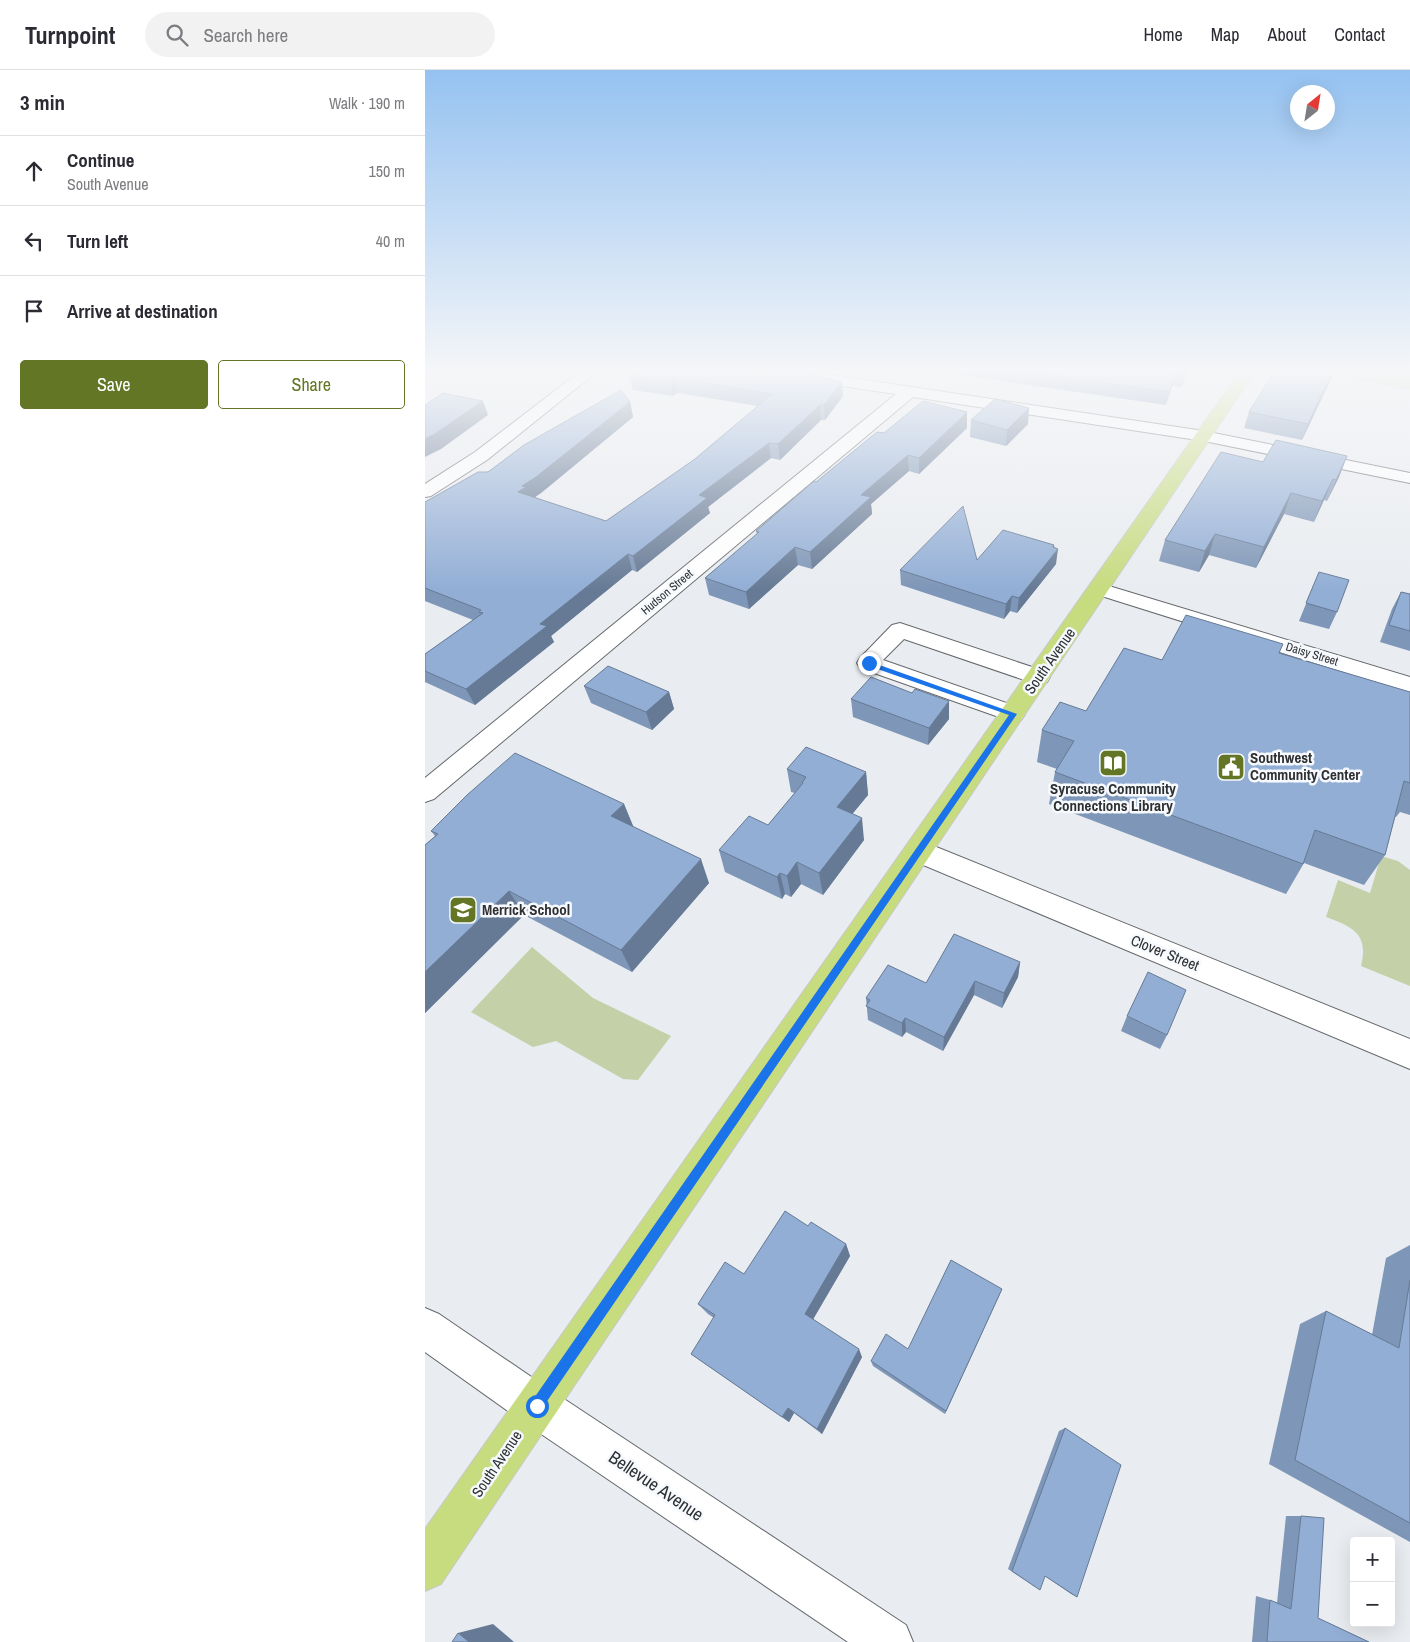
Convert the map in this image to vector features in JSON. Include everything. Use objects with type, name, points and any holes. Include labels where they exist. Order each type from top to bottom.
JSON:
[{"type":"main road","name":"South Avenue","points":[[425,1568],[1199,443]]},
{"type":"street","points":[[425,492],[497,443]]},
{"type":"street","name":"Hudson Street","points":[[425,792],[847,443]]},
{"type":"street","points":[[1243,443],[1410,478]]},
{"type":"street","name":"Daisy Street","points":[[1099,589],[1410,685]]},
{"type":"street","points":[[1013,714],[869,663],[900,630],[1039,677]]},
{"type":"street","name":"Clover Street","points":[[919,851],[1410,1054]]},
{"type":"street","name":"Bellevue Avenue","points":[[425,1328],[537,1406],[889,1642]]},
{"type":"green space","points":[[1381,856],[1398,861],[1410,870],[1410,986],[1361,966],[1363,946],[1357,933],[1344,924],[1326,917],[1338,880],[1370,893]]},
{"type":"green space","points":[[532,947],[593,998],[671,1036],[638,1080],[623,1079],[556,1041],[533,1047],[471,1012]]},
{"type":"building","points":[[527,443],[578,443],[522,486],[526,487],[518,492],[606,521],[695,459],[714,443],[769,443],[699,495],[707,498],[633,556],[628,554],[540,624],[547,626],[466,689],[425,671],[425,654],[483,613],[479,612],[481,610],[425,588],[425,502],[478,472],[488,472]]},
{"type":"building","points":[[863,443],[934,443],[919,458],[908,455],[861,495],[871,497],[810,552],[795,547],[746,592],[705,578],[759,532],[756,531],[814,481],[816,482]]},
{"type":"building","points":[[1274,443],[1291,443],[1347,456],[1336,480],[1333,479],[1322,501],[1291,493],[1264,547],[1215,534],[1205,551],[1165,540],[1221,452],[1263,462]]},
{"type":"building","points":[[963,506],[977,560],[1003,530],[1054,545],[1053,547],[1058,549],[1019,598],[1012,596],[1006,604],[900,570]]},
{"type":"building","points":[[1319,572],[1349,580],[1337,612],[1306,603]]},
{"type":"building","points":[[1401,592],[1410,594],[1410,631],[1389,625]]},
{"type":"building","name":"Southwest Community Center","points":[[1186,615],[1283,644],[1279,653],[1410,692],[1410,783],[1404,781],[1385,855],[1315,830],[1303,864],[1055,772],[1074,741],[1042,730],[1060,702],[1086,711],[1124,648],[1162,660]]},
{"type":"building","points":[[608,666],[669,692],[646,712],[584,686]]},
{"type":"building","points":[[871,677],[912,693],[915,689],[949,701],[929,728],[851,699]]},
{"type":"building","points":[[806,747],[866,772],[837,807],[862,818],[819,873],[797,862],[787,876],[780,873],[777,877],[719,850],[749,816],[768,825],[806,777],[787,769]]},
{"type":"building","points":[[515,753],[624,804],[611,816],[701,859],[621,950],[509,891],[425,972],[425,845],[438,834],[431,831],[467,795]]},
{"type":"building","points":[[954,934],[1020,962],[1004,993],[975,981],[944,1037],[905,1018],[902,1023],[866,1006],[870,1000],[866,998],[888,965],[926,983]]},
{"type":"building","points":[[1148,972],[1186,990],[1167,1035],[1127,1016]]},
{"type":"building","points":[[785,1211],[808,1226],[811,1222],[846,1244],[805,1314],[859,1349],[817,1429],[788,1408],[782,1417],[691,1354],[715,1315],[698,1304],[725,1262],[744,1274]]},
{"type":"building","points":[[951,1260],[1002,1289],[946,1411],[871,1361],[886,1334],[908,1349]]},
{"type":"building","points":[[1410,1280],[1410,1523],[1295,1460],[1326,1311],[1399,1348]]},
{"type":"building","points":[[1065,1428],[1121,1465],[1077,1597],[1045,1576],[1040,1590],[1012,1571]]},
{"type":"building","points":[[1301,1516],[1324,1518],[1318,1618],[1369,1642],[1267,1642],[1270,1600],[1291,1609]]},
{"type":"building","points":[[458,1633],[469,1642],[452,1642]]},
{"type":"place","name":"Syracuse Community Connections Library","points":[[1113,763]]},
{"type":"place","name":"Southwest Community Center","points":[[1231,767]]},
{"type":"place","name":"Merrick School","points":[[463,910]]},
{"type":"route","points":[[537,1406],[1013,714],[869,663]]}]
